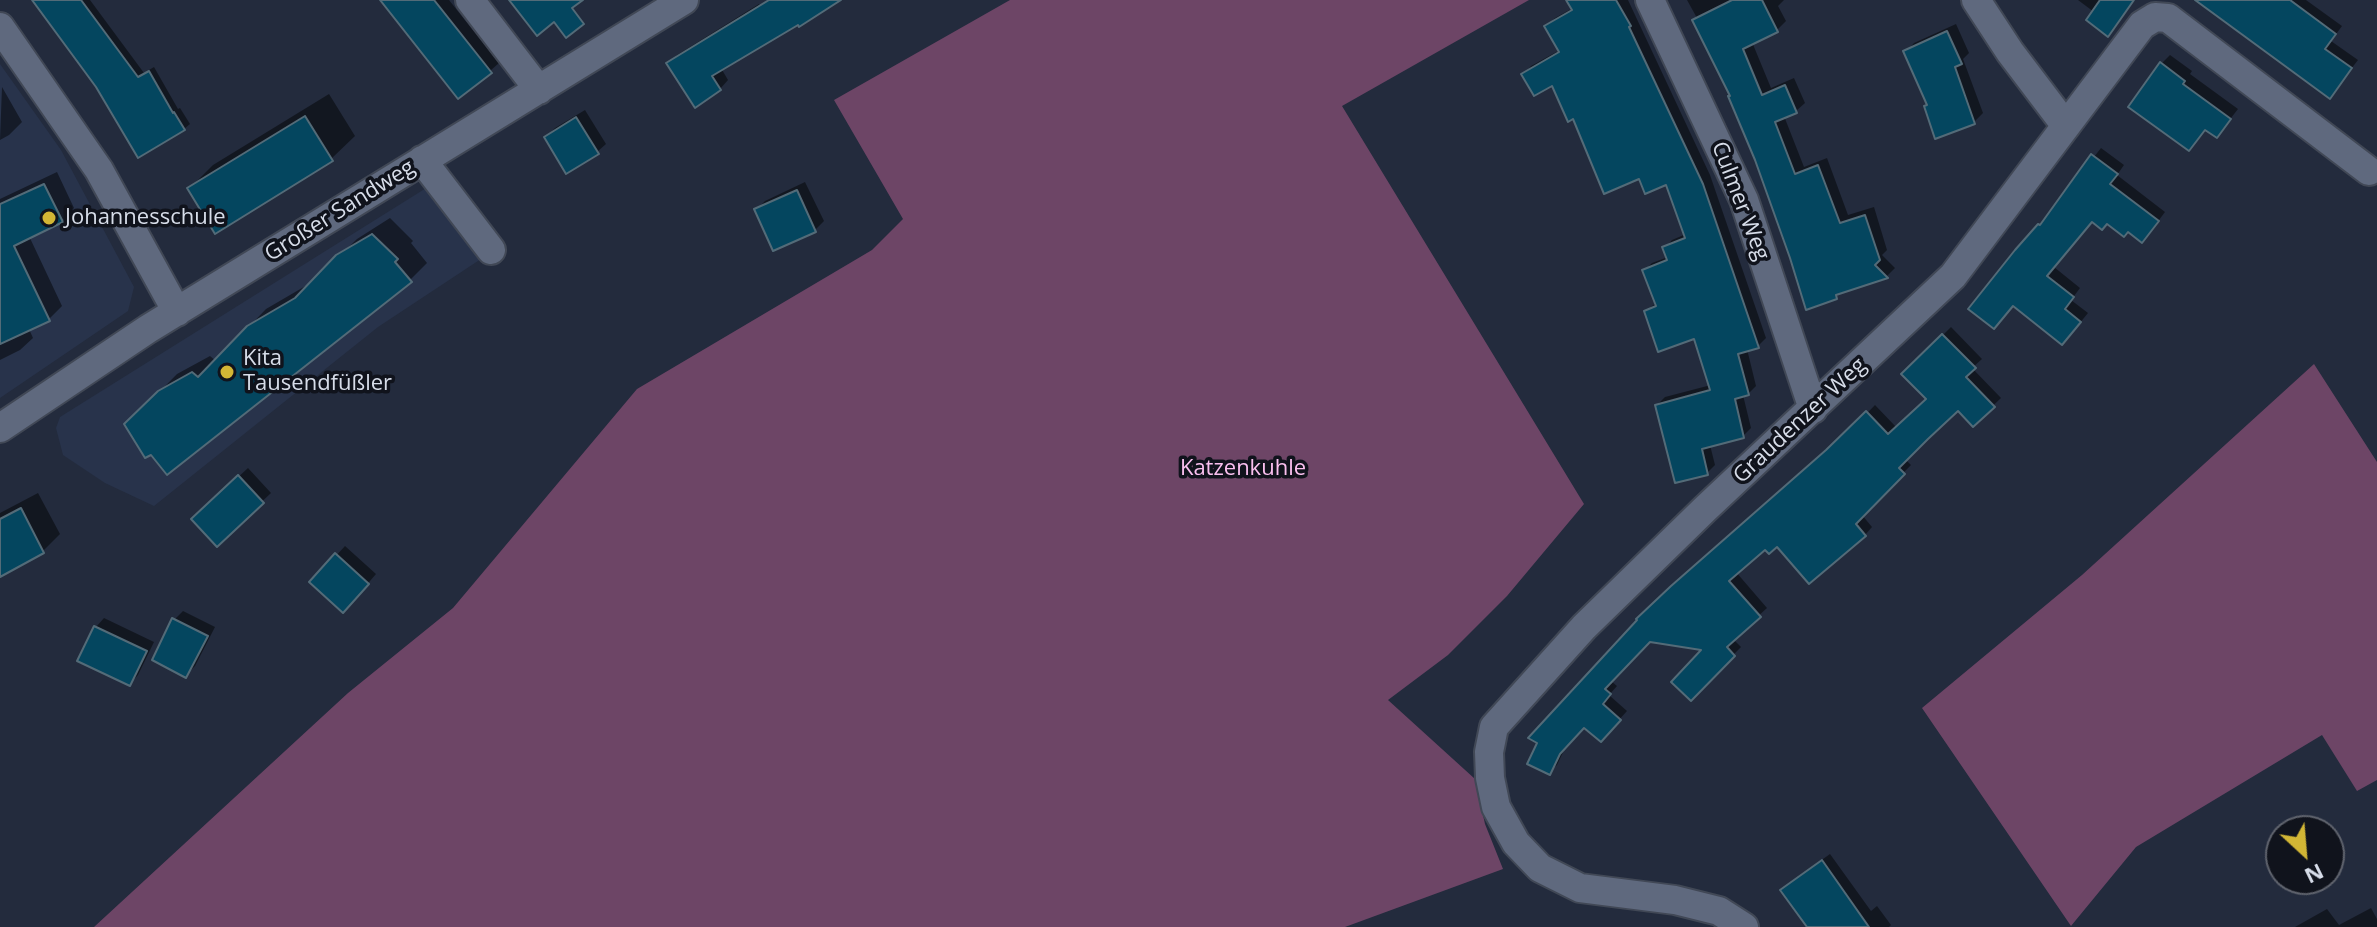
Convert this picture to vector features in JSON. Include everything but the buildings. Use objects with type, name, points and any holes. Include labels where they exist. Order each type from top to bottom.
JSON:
[{"type":"street","points":[[470,0],[539,90]]},
{"type":"street","name":"Großer Sandweg","points":[[0,428],[177,312],[684,0]]},
{"type":"street","name":"Culmer Weg","points":[[1650,0],[1744,200],[1813,409]]},
{"type":"street","points":[[1976,0],[2010,52],[2066,126]]},
{"type":"street","name":"Graudenzer Weg","points":[[1744,927],[1719,911],[1675,900],[1580,888],[1540,868],[1516,843],[1496,807],[1489,752],[1494,727],[1584,627],[1953,276],[2142,25],[2155,17],[2168,18],[2369,171]]},
{"type":"street","points":[[0,27],[99,170],[177,312]]},
{"type":"street","points":[[422,160],[491,250]]},
{"type":"shaded area","name":"Johannesschule","points":[[0,64],[61,150],[134,287],[128,311],[0,398]]},
{"type":"shaded area","name":"Kita Tausendfüßler","points":[[431,185],[487,255],[378,327],[154,506],[105,483],[63,455],[56,428],[60,417]]},
{"type":"green space","name":"Katzenkuhle","points":[[1010,0],[1529,0],[1342,106],[1584,504],[1507,596],[1448,655],[1388,700],[1475,779],[1485,824],[1503,869],[1345,927],[94,927],[348,693],[453,608],[637,389],[872,250],[903,219],[834,100]]},
{"type":"green space","points":[[2314,364],[2377,462],[2377,780],[2357,791],[2322,735],[2136,847],[2071,926],[1922,708],[2082,575]]},
{"type":"place","name":"Johannesschule","points":[[49,218]]},
{"type":"place","name":"Kita Tausendfüßler","points":[[227,372]]}]
